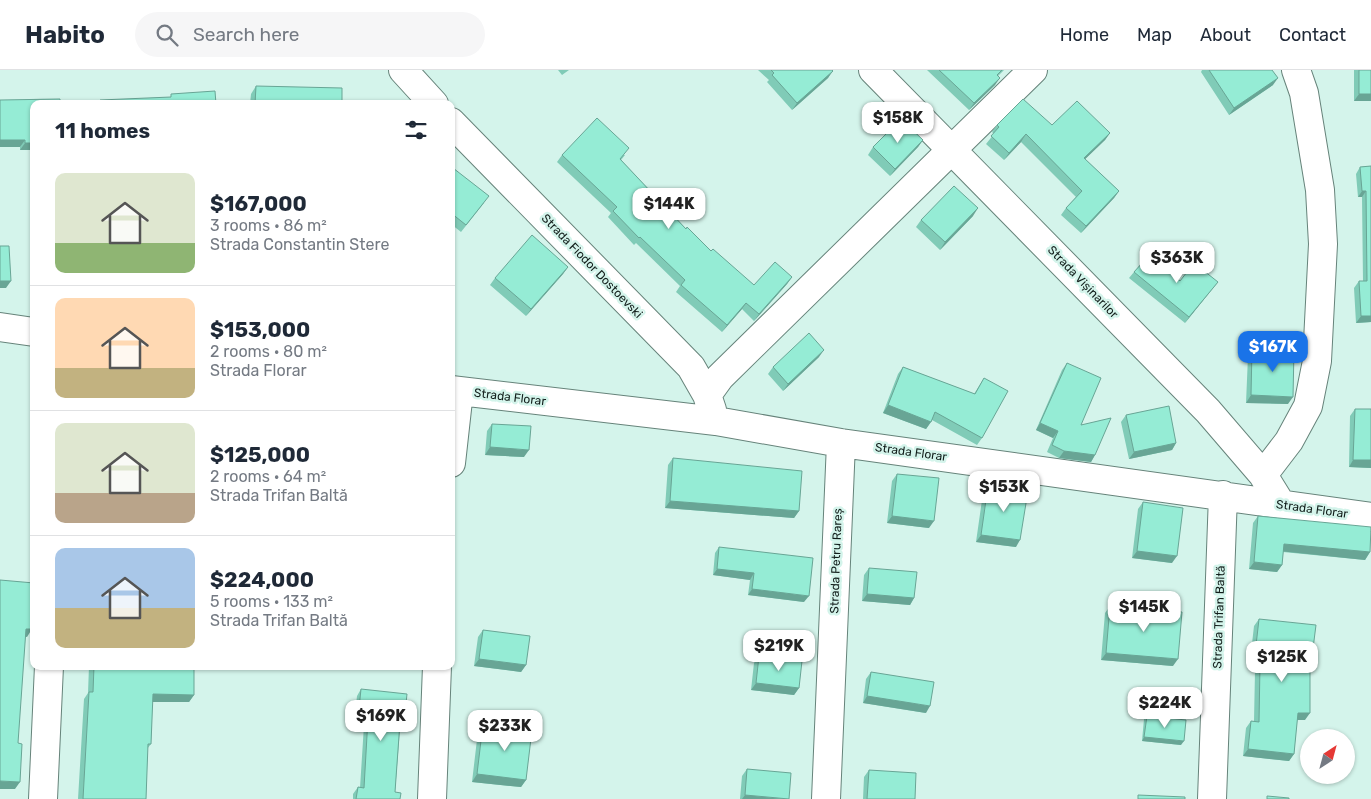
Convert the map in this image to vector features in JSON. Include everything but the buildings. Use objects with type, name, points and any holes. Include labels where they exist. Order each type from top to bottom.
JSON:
[{"type":"street","points":[[404,70],[430,100]]},
{"type":"street","name":"Strada Vișinarilor","points":[[873,70],[953,149],[1208,411],[1263,475],[1281,504]]},
{"type":"street","points":[[706,395],[720,377],[1033,70]]},
{"type":"street","points":[[1263,475],[1289,441],[1308,406],[1317,361],[1323,244],[1320,190],[1304,93],[1296,70]]},
{"type":"street","name":"Strada Fiodor Dostoevski","points":[[455,126],[691,367],[706,395],[716,421]]},
{"type":"street","points":[[0,327],[30,331]]},
{"type":"street","name":"Strada Florar","points":[[455,391],[716,421],[841,443],[1371,517]]},
{"type":"street","name":"Strada Petru Rareș","points":[[826,799],[841,443]]},
{"type":"street","name":"Strada Trifan Baltă","points":[[1212,799],[1224,495]]},
{"type":"street","points":[[43,799],[49,670]]},
{"type":"street","points":[[432,799],[437,670]]}]
